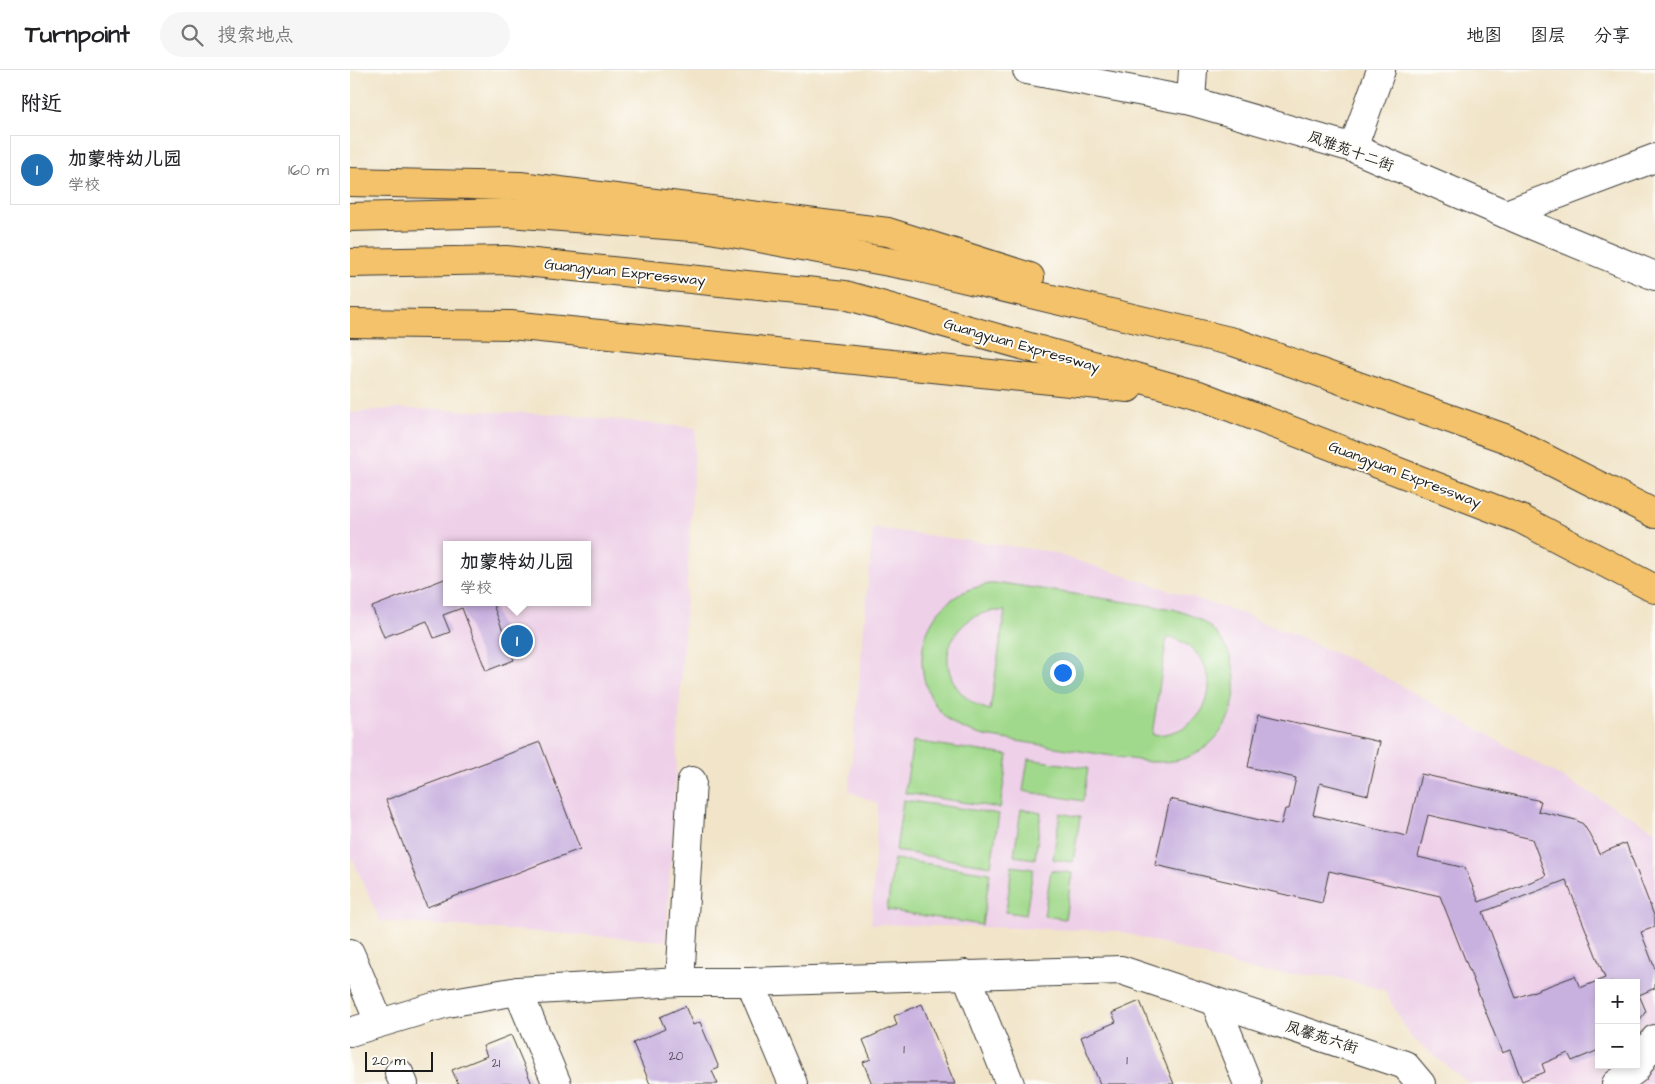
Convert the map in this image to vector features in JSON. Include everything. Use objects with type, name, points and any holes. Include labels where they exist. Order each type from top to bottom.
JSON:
[{"type":"highway","points":[[350,182],[520,186],[888,232],[1234,342],[1507,439],[1655,514]]},
{"type":"highway","points":[[350,217],[509,213],[706,228],[916,267],[1234,342]]},
{"type":"highway","name":"Guangyuan Expressway","points":[[350,263],[506,260],[844,295],[1199,395],[1521,519],[1655,589]]},
{"type":"highway","points":[[350,324],[511,325],[1199,395]]},
{"type":"street","name":"凤雅苑十二街","points":[[1027,70],[1191,101],[1353,148],[1655,276]]},
{"type":"street","points":[[1191,101],[1193,70]]},
{"type":"street","points":[[1353,148],[1380,70]]},
{"type":"street","points":[[1506,214],[1655,158]]},
{"type":"street","points":[[680,982],[692,781]]},
{"type":"street","points":[[350,953],[379,1022]]},
{"type":"street","name":"凤馨苑六街","points":[[350,1032],[447,1003],[518,991],[680,982],[750,982],[1121,970],[1405,1065],[1421,1084]]},
{"type":"street","points":[[966,974],[1010,1084]]},
{"type":"street","points":[[750,982],[793,1084]]},
{"type":"street","points":[[518,991],[557,1084]]},
{"type":"street","points":[[1215,1002],[1248,1084]]},
{"type":"street","points":[[1616,1084],[1635,1070],[1655,1039]]},
{"type":"shaded area","points":[[399,408],[559,414],[696,428],[666,941],[380,921],[350,853],[350,413]]},
{"type":"shaded area","points":[[873,528],[1047,551],[1241,613],[1368,667],[1655,830],[1655,1021],[1640,1047],[1640,979],[1595,979],[1595,1069],[1616,1069],[1599,1084],[1469,1084],[1410,1036],[1384,990],[1336,977],[1256,971],[1119,931],[871,924],[878,804],[849,791]]},
{"type":"shaded area","points":[[1655,1056],[1655,1084],[1638,1084]]},
{"type":"green space","points":[[989,584],[1008,584],[1173,609],[1203,622],[1221,640],[1230,658],[1235,677],[1234,697],[1229,716],[1220,733],[1206,747],[1188,757],[1174,761],[1150,762],[985,736],[954,724],[938,708],[929,693],[923,676],[922,658],[924,641],[930,625],[940,610],[962,593]],"holes":[[[992,611],[1005,611],[990,710],[964,696],[955,685],[948,659],[950,646],[957,633],[971,619]],[[1167,636],[1187,645],[1201,659],[1208,675],[1209,692],[1203,708],[1192,722],[1175,731],[1152,735]]]},
{"type":"green space","points":[[913,741],[1008,755],[1000,808],[905,793]]},
{"type":"green space","points":[[1028,759],[1088,768],[1083,801],[1023,791]]},
{"type":"green space","points":[[903,800],[999,814],[991,866],[896,851]]},
{"type":"green space","points":[[1021,809],[1041,813],[1035,859],[1014,856]]},
{"type":"green space","points":[[1060,813],[1080,817],[1073,862],[1053,859]]},
{"type":"green space","points":[[894,859],[990,873],[982,925],[887,910]]},
{"type":"green space","points":[[1012,866],[1033,869],[1026,915],[1006,912]]},
{"type":"green space","points":[[1051,870],[1072,873],[1065,919],[1044,916]]},
{"type":"building","points":[[443,580],[443,606],[494,606],[514,660],[486,671],[462,608],[443,615],[450,632],[434,638],[427,621],[384,637],[372,607]]},
{"type":"building","points":[[1259,714],[1380,742],[1368,795],[1320,783],[1313,815],[1407,836],[1421,774],[1541,801],[1538,811],[1576,820],[1583,824],[1599,854],[1626,843],[1655,918],[1655,927],[1641,932],[1655,969],[1655,988],[1640,995],[1640,979],[1602,979],[1605,978],[1566,880],[1483,912],[1516,998],[1575,976],[1580,988],[1595,982],[1595,1052],[1572,1061],[1568,1053],[1542,1064],[1545,1072],[1522,1081],[1510,1050],[1502,1053],[1440,896],[1329,871],[1322,903],[1155,865],[1170,799],[1281,825],[1285,809],[1289,809],[1296,778],[1248,767]],"holes":[[[1428,815],[1532,839],[1546,876],[1479,902],[1465,868],[1418,857]]]},
{"type":"building","points":[[540,742],[580,849],[427,907],[386,800]]},
{"type":"building","points":[[1640,997],[1646,1011],[1640,1019]]},
{"type":"building","points":[[1140,1001],[1174,1084],[1100,1084],[1081,1037],[1116,1022],[1112,1013]]},
{"type":"building","points":[[922,1004],[955,1084],[872,1084],[863,1062],[871,1059],[863,1040],[897,1025],[894,1016]]},
{"type":"building","points":[[685,1006],[693,1025],[700,1022],[719,1068],[712,1071],[718,1084],[650,1084],[633,1043],[665,1029],[660,1017]]},
{"type":"building","points":[[511,1035],[532,1084],[458,1084],[452,1070],[487,1056],[483,1046]]},
{"type":"place","name":"加蒙特幼儿园","points":[[517,641]]}]
